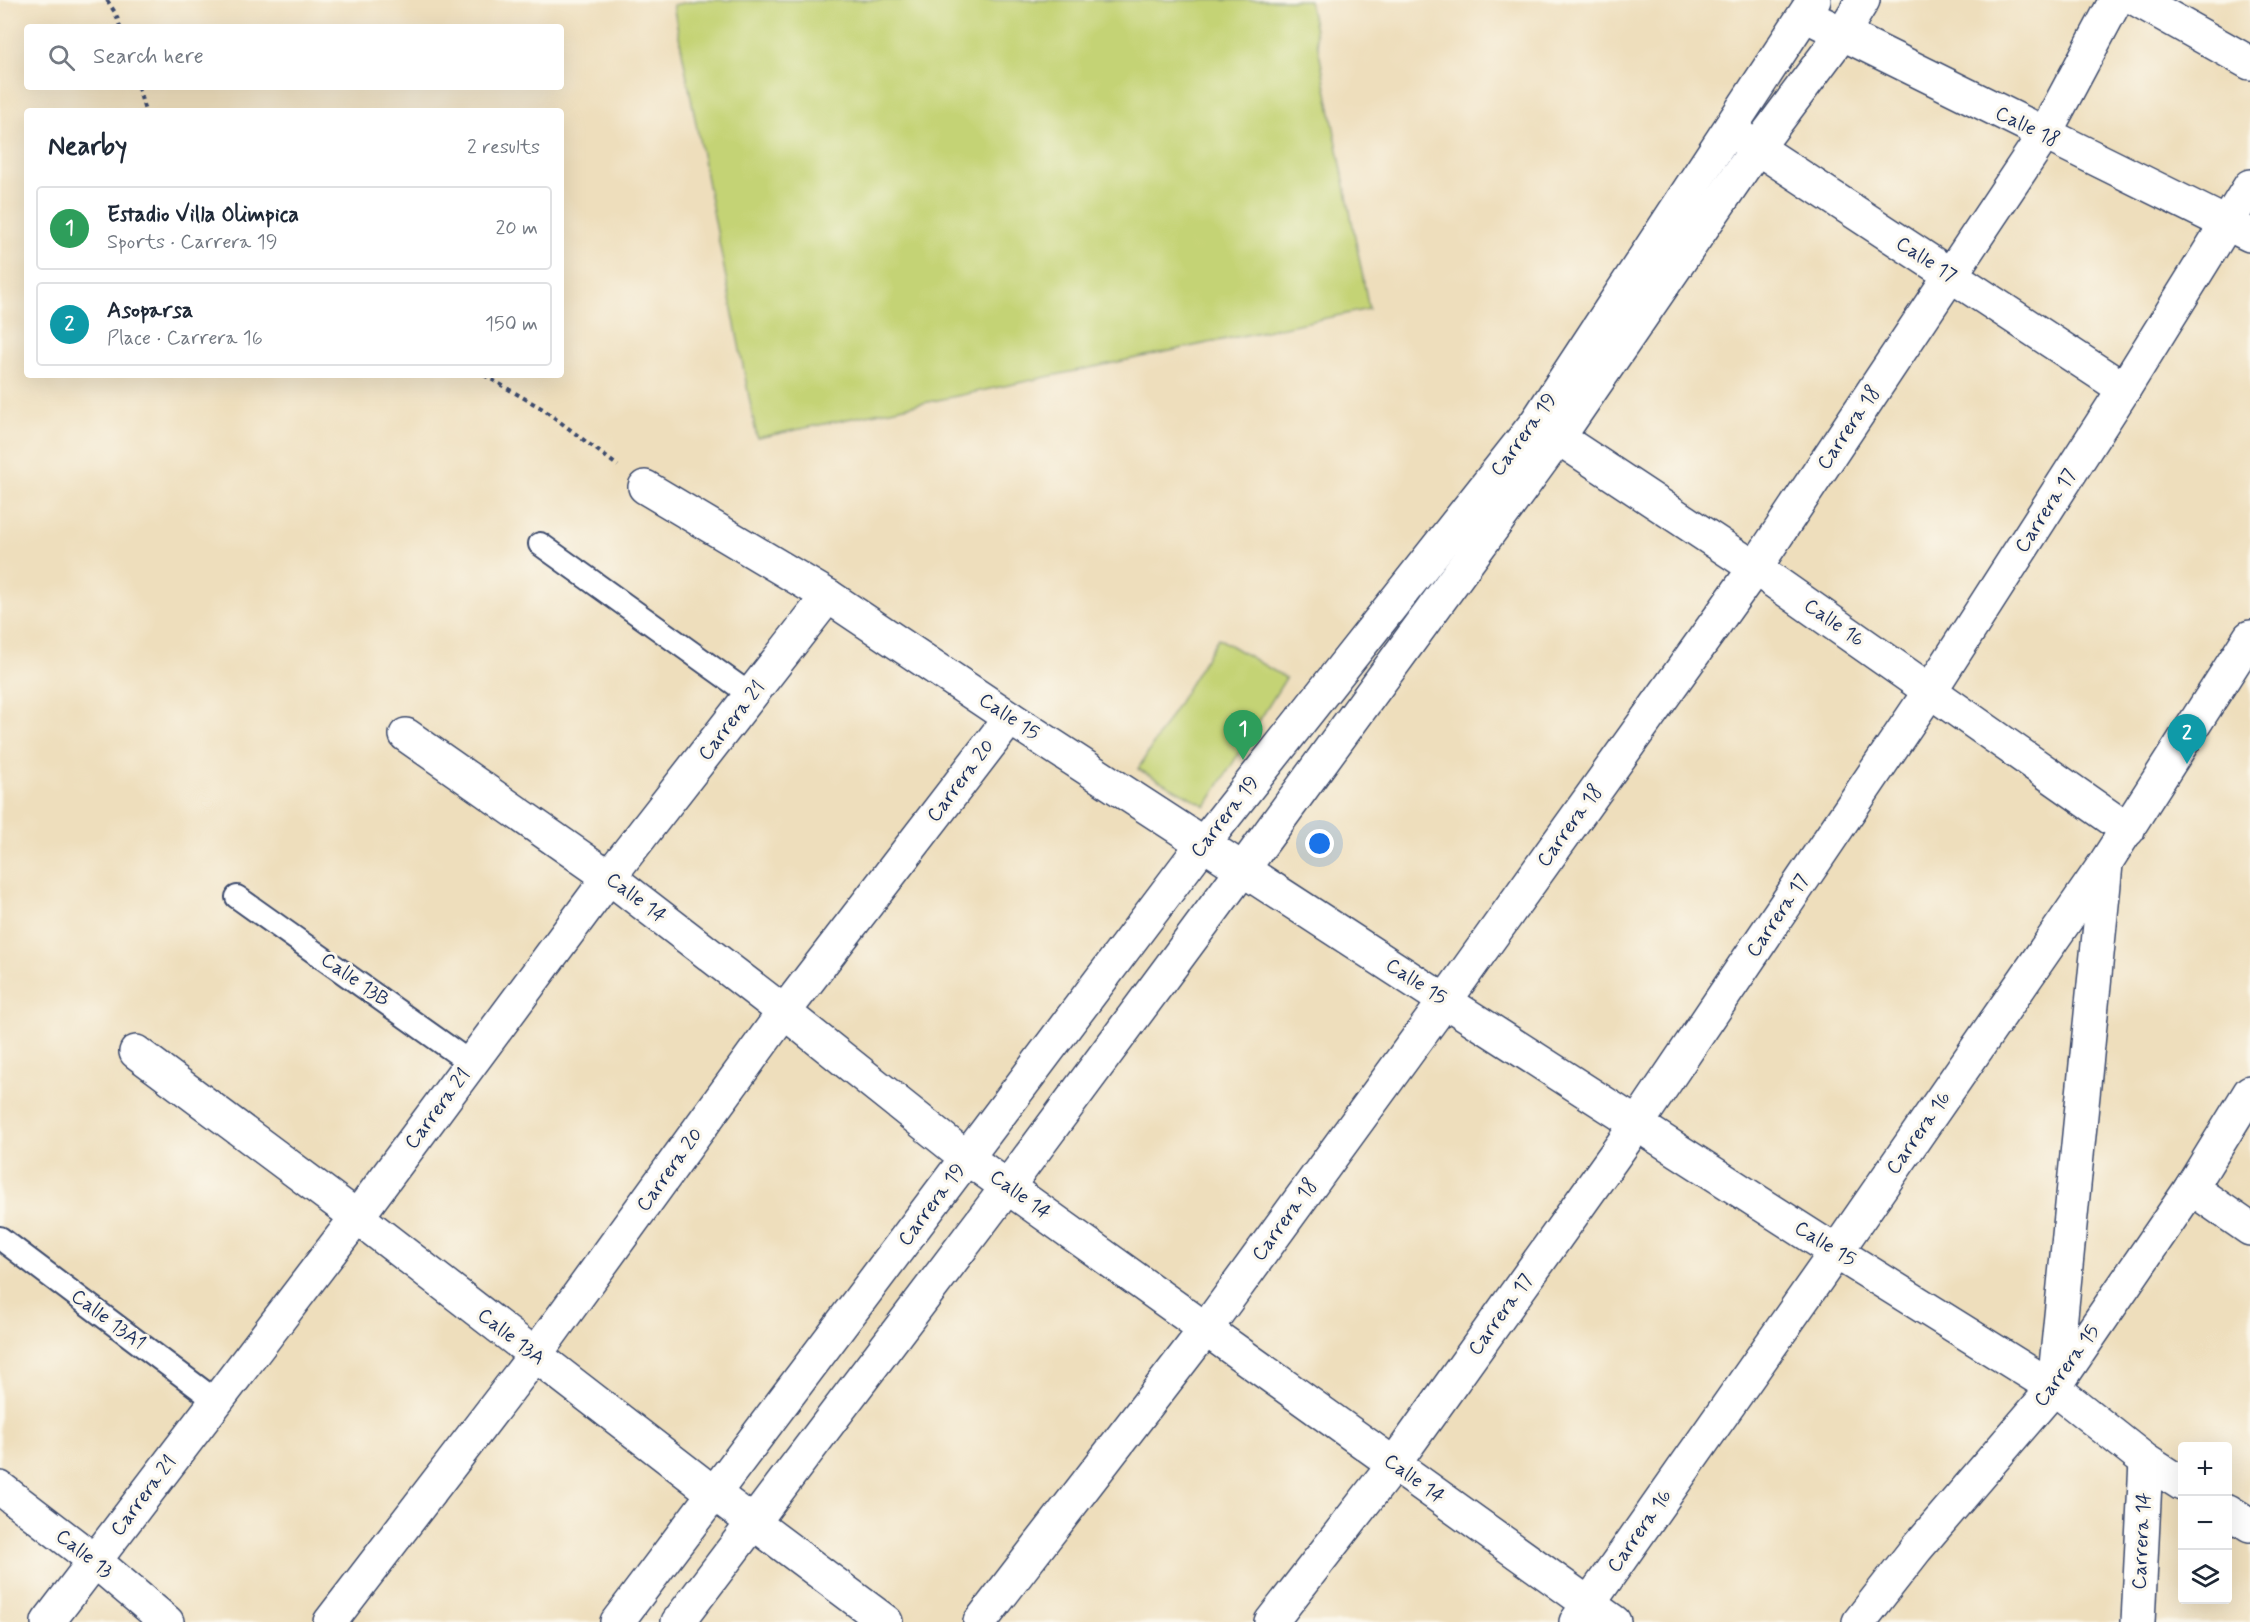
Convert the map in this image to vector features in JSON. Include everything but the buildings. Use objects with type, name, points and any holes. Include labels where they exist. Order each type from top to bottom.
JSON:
[{"type":"street","name":"Carrera 19","points":[[678,1622],[1008,1186],[1243,869],[1547,431],[1842,34],[1863,0]]},
{"type":"street","name":"Carrera 18","points":[[980,1622],[1205,1330],[1445,1001],[1755,568],[2043,135],[2116,0]]},
{"type":"street","points":[[2138,0],[2250,63]]},
{"type":"street","name":"Carrera 19","points":[[617,1622],[1203,844],[1547,431],[1729,130],[1810,8]]},
{"type":"street","name":"Calle 18","points":[[1810,8],[1842,34],[2238,230]]},
{"type":"street","name":"Calle 17","points":[[1729,130],[2124,389]]},
{"type":"street","name":"Carrera 17","points":[[1271,1622],[1394,1464],[1637,1124],[1930,691],[2124,389],[2238,230],[2250,186]]},
{"type":"street","name":"Calle 16","points":[[1547,431],[1755,568],[2128,830]]},
{"type":"street","name":"Calle 15","points":[[645,487],[828,596],[1010,718],[1445,1001],[1836,1252],[2054,1388],[2146,1461],[2178,1481]]},
{"type":"street","name":"Carrera 21","points":[[48,1622],[357,1217],[609,877],[828,596]]},
{"type":"street","name":"Carrera 16","points":[[1593,1616],[1836,1252],[2128,830],[2250,637]]},
{"type":"street","name":"Carrera 20","points":[[330,1622],[535,1355],[784,1012],[1010,718]]},
{"type":"street","name":"Calle 14","points":[[406,735],[609,877],[784,1012],[967,1158],[1394,1464],[1593,1616]]},
{"type":"street","points":[[2054,1388],[2106,862]]},
{"type":"street","name":"Calle 13A","points":[[136,1052],[357,1217],[715,1494],[886,1622]]},
{"type":"street","name":"Carrera 15","points":[[1858,1622],[1916,1549],[2054,1388],[2191,1188],[2250,1092]]},
{"type":"street","points":[[2191,1188],[2250,1229]]},
{"type":"street","name":"Carrera 14","points":[[2137,1621],[2146,1461]]},
{"type":"street","name":"Calle 13","points":[[0,1488],[95,1561],[167,1622]]},
{"type":"street","points":[[2232,1514],[2250,1525]]},
{"type":"lane","points":[[540,544],[752,696]]},
{"type":"lane","name":"Calle 13B","points":[[237,897],[472,1064]]},
{"type":"lane","name":"Calle 13A1","points":[[0,1238],[216,1401]]},
{"type":"path","points":[[107,0],[119,24]]},
{"type":"path","points":[[139,90],[145,108]]},
{"type":"path","points":[[489,378],[543,409],[645,487]]},
{"type":"green space","points":[[699,0],[1309,0],[1369,309],[757,438],[673,5]]},
{"type":"green space","points":[[1218,638],[1286,678],[1206,806],[1138,769]]},
{"type":"place","name":"Estadio Villa Olimpica","points":[[1243,760]]},
{"type":"place","name":"Asoparsa","points":[[2187,764]]}]
